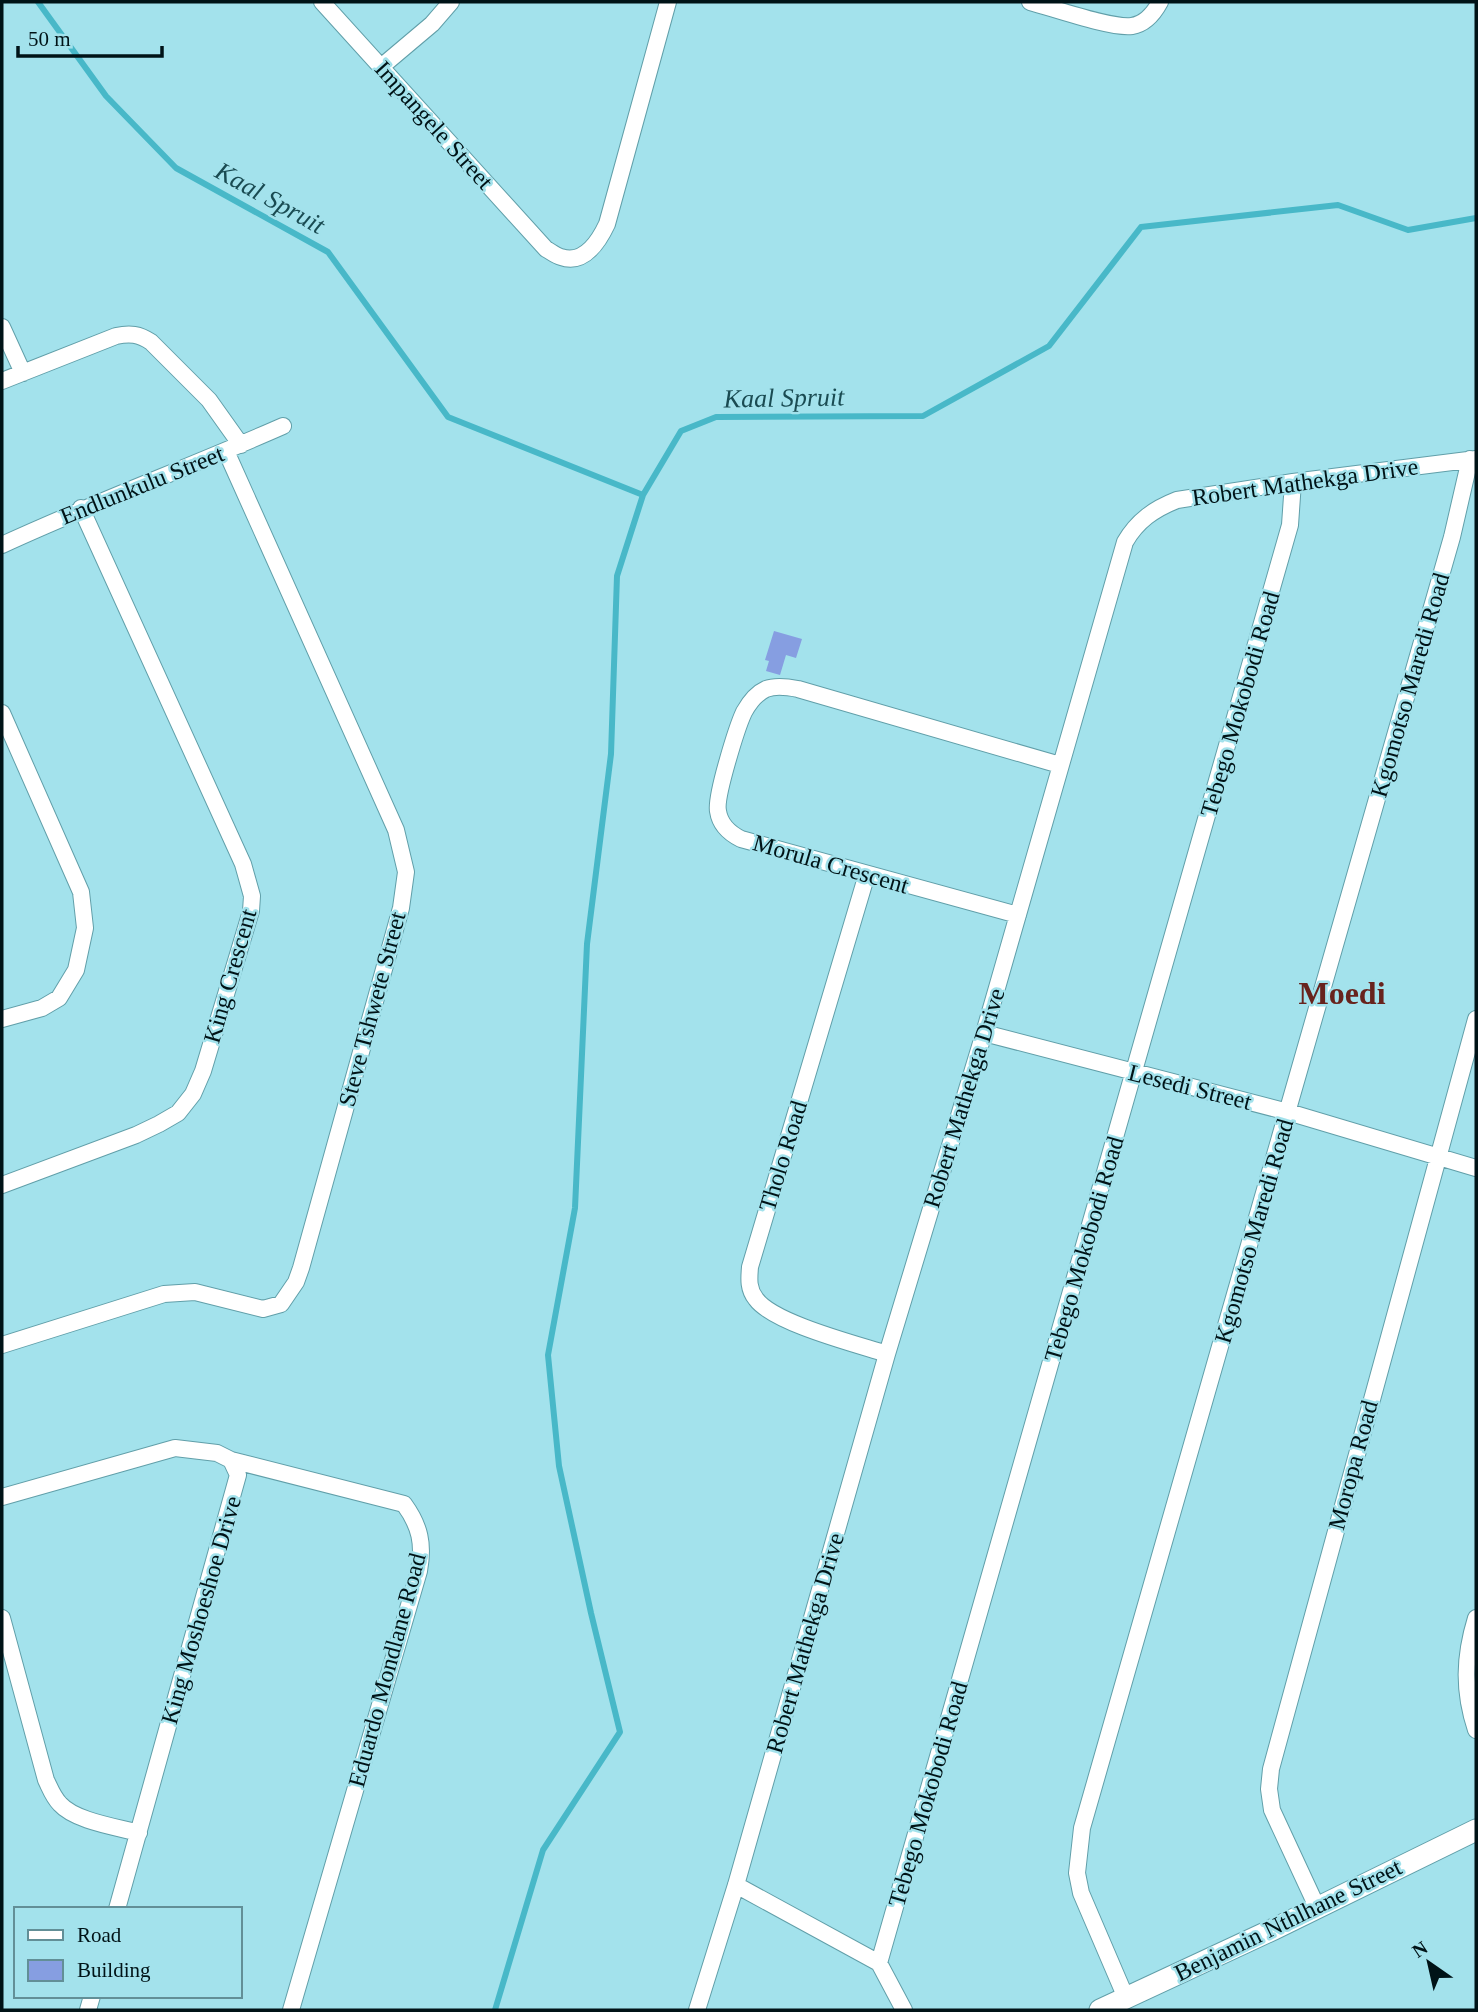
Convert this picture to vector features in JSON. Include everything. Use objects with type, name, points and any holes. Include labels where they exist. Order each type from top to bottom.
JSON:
[{"type":"street","name":"Impangele Street","points":[[322,2],[546,249],[562,258],[575,257],[589,251],[600,240],[607,224],[664,3]]},
{"type":"street","points":[[382,67],[432,24],[451,2]]},
{"type":"street","points":[[1030,2],[1118,26],[1134,26],[1145,22],[1160,2]]},
{"type":"street","points":[[2,327],[23,373]]},
{"type":"street","name":"Steve Tshwete Street","points":[[2,381],[116,335],[128,333],[141,335],[151,342],[209,400],[234,448],[397,830],[406,872],[401,908],[301,1268],[296,1282],[281,1304],[263,1309],[195,1292],[164,1294],[2,1345]]},
{"type":"street","name":"Endlunkulu Street","points":[[2,545],[81,508],[284,426]]},
{"type":"street","name":"Robert Mathekga Drive","points":[[697,2010],[736,1885],[887,1354],[984,1033],[1121,554],[1132,530],[1152,512],[1177,500],[1473,459]]},
{"type":"street","name":"Kgomotso Maredi Road","points":[[1126,1998],[1081,1893],[1077,1872],[1082,1828],[1473,459]]},
{"type":"street","name":"Tebego Mokobodi Road","points":[[879,1963],[1290,525],[1293,482]]},
{"type":"street","name":"King Crescent","points":[[2,1185],[135,1135],[178,1113],[193,1094],[203,1071],[251,911],[252,896],[243,864],[81,508]]},
{"type":"street","name":"Morula Crescent","points":[[1018,915],[741,839],[725,828],[720,820],[717,801],[743,715],[750,703],[766,689],[777,687],[798,690],[1060,765]]},
{"type":"street","points":[[2,713],[81,892],[85,928],[76,970],[58,998],[42,1008],[2,1019]]},
{"type":"street","name":"Tholo Road","points":[[867,874],[749,1277],[751,1292],[772,1314],[887,1354]]},
{"type":"street","name":"Moropa Road","points":[[1317,1908],[1272,1810],[1269,1789],[1271,1769],[1476,1019]]},
{"type":"street","name":"Lesedi Street","points":[[984,1033],[1288,1112],[1476,1168]]},
{"type":"street","name":"King Moshoeshoe Drive","points":[[2,1497],[175,1448],[217,1453],[232,1460],[238,1475],[118,1907]]},
{"type":"street","name":"Eduardo Mondlane Road","points":[[232,1460],[404,1504],[418,1524],[422,1537],[423,1553],[419,1571],[291,2010]]},
{"type":"street","points":[[2,1618],[46,1780],[53,1795],[66,1810],[78,1816],[139,1833]]},
{"type":"street","points":[[1476,1618],[1469,1641],[1466,1679],[1476,1730]]},
{"type":"street","name":"Benjamin Nthlhane Street","points":[[1100,2010],[1476,1830]]},
{"type":"street","points":[[736,1885],[879,1963],[904,2010]]},
{"type":"building","points":[[774,631],[802,639],[796,658],[786,655],[780,675],[766,671],[769,661],[765,660]]},
{"type":"waterway","name":"Kaal Spruit","points":[[38,2],[106,96],[176,168],[328,252],[448,417],[643,495],[681,431],[716,417],[923,416],[1049,346],[1141,227],[1338,205],[1408,230],[1476,218]]},
{"type":"waterway","points":[[495,2010],[543,1850],[620,1732],[559,1466],[548,1355],[575,1208],[587,944],[611,754],[617,576],[643,495]]},
{"type":"district","name":"Moedi","points":[[1342,993]]}]
